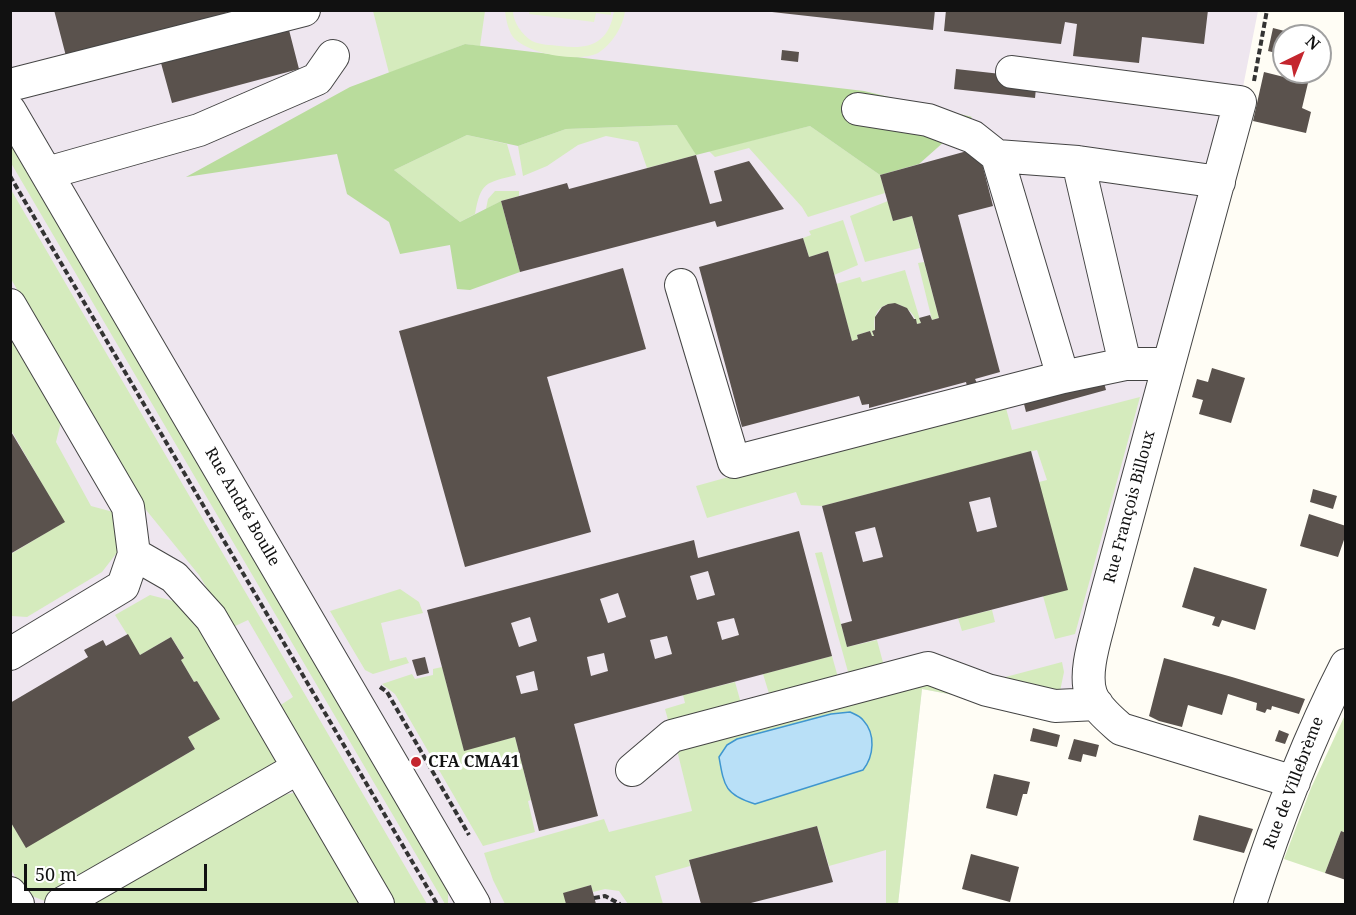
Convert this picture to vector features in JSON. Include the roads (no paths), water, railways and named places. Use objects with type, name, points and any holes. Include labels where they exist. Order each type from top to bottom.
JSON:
[{"type":"street","points":[[10,85],[304,10]]},
{"type":"street","points":[[47,173],[199,130],[317,79],[333,56]]},
{"type":"street","name":"Rue François Billoux","points":[[1012,72],[1240,102],[1102,611],[1089,672],[1091,693],[1097,704],[1102,712],[1121,729],[1294,782]]},
{"type":"street","points":[[858,109],[928,120],[972,137],[998,156],[1078,162],[1219,182]]},
{"type":"street","name":"Rue André Boulle","points":[[10,111],[474,904]]},
{"type":"street","points":[[998,156],[1063,377]]},
{"type":"street","points":[[1078,162],[1125,364]]},
{"type":"street","points":[[681,285],[734,462],[1063,377],[1125,364],[1169,364]]},
{"type":"street","points":[[10,305],[128,507],[134,554],[123,586],[10,654]]},
{"type":"street","points":[[134,554],[174,577],[211,618],[378,904]]},
{"type":"street","name":"Rue de Villebrème","points":[[1250,904],[1294,782],[1327,701],[1346,665]]},
{"type":"street","points":[[632,770],[672,736],[927,668],[987,690],[1055,706],[1097,704]]},
{"type":"street","points":[[61,904],[298,768]]},
{"type":"street","points":[[10,893],[18,904]]},
{"type":"water","points":[[850,712],[863,720],[872,738],[871,752],[863,770],[755,804],[737,797],[728,788],[719,757],[727,745],[737,739],[831,714]]},
{"type":"place","name":"CFA CMA41","points":[[416,762]]}]
